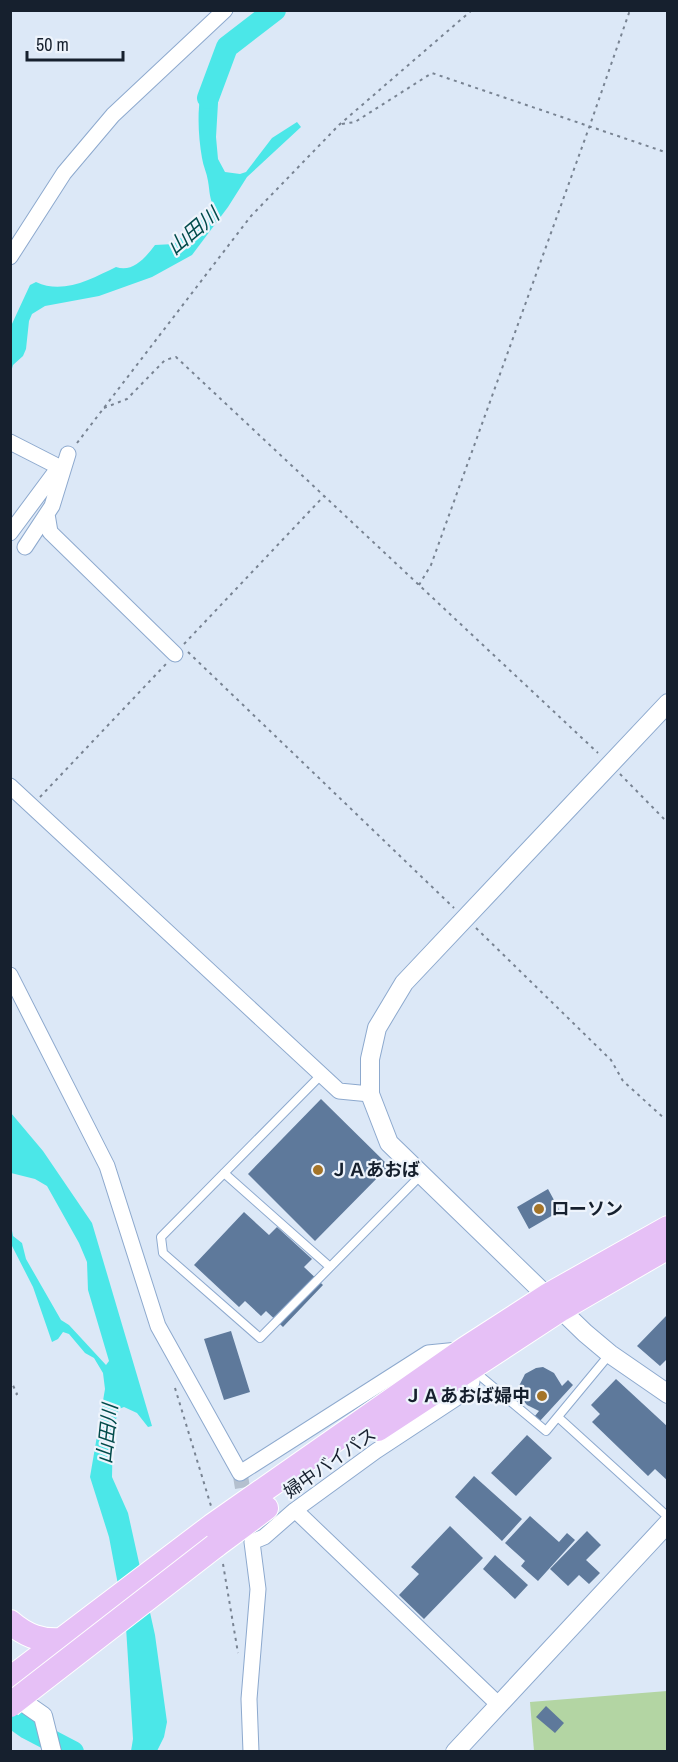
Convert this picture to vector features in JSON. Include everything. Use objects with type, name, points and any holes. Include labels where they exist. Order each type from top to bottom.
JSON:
[{"type":"highway","name":"婦中バイパス","points":[[10,1679],[216,1535],[319,1467],[468,1359],[668,1228]]},
{"type":"highway","name":"婦中バイパス","points":[[554,1303],[668,1247]]},
{"type":"highway","name":"婦中バイパス","points":[[10,1705],[216,1535]]},
{"type":"highway","points":[[11,1623],[29,1636],[41,1640],[63,1640]]},
{"type":"highway","points":[[10,1667],[19,1651],[11,1623]]},
{"type":"street","points":[[10,257],[64,172],[113,115],[225,10]]},
{"type":"street","points":[[10,442],[58,467],[10,534]]},
{"type":"street","points":[[25,547],[52,506],[68,454]]},
{"type":"street","points":[[47,514],[50,532],[178,650]]},
{"type":"street","points":[[668,703],[404,983],[376,1028],[370,1059],[370,1094],[389,1143],[610,1354],[668,1394]]},
{"type":"street","points":[[10,786],[339,1091],[370,1094]]},
{"type":"street","points":[[10,975],[107,1166],[158,1326],[240,1473],[428,1353],[468,1359],[472,1382],[461,1395],[376,1451],[295,1510],[264,1537],[252,1542],[258,1589],[249,1699],[251,1752]]},
{"type":"street","points":[[295,1510],[499,1705]]},
{"type":"street","points":[[455,1752],[668,1523]]},
{"type":"street","points":[[10,1693],[43,1716],[52,1752]]},
{"type":"lane","points":[[321,1075],[160,1237],[163,1253],[260,1338],[421,1175]]},
{"type":"lane","points":[[224,1173],[330,1267]]},
{"type":"lane","points":[[468,1359],[546,1431],[610,1354]]},
{"type":"lane","points":[[559,1418],[668,1517]]},
{"type":"path","points":[[68,454],[251,216],[339,125],[472,10]]},
{"type":"path","points":[[419,585],[431,565],[630,10]]},
{"type":"path","points":[[339,125],[355,122],[432,73],[668,153]]},
{"type":"path","points":[[104,408],[127,399],[165,360],[176,357],[611,765],[668,823]]},
{"type":"path","points":[[178,650],[466,919],[611,1060],[623,1081],[665,1119]]},
{"type":"path","points":[[10,1379],[17,1394],[10,1397]]},
{"type":"path","points":[[174,1382],[216,1535],[239,1661]]},
{"type":"green space","points":[[667,1691],[667,1751],[534,1751],[530,1702]]},
{"type":"water","name":"山田川","points":[[209,67],[223,71],[219,86],[216,137],[218,159],[225,172],[240,174],[246,172],[272,138],[297,122],[301,127],[247,177],[192,255],[152,277],[99,296],[45,306],[32,314],[26,349],[23,356],[13,365],[11,372],[11,326],[30,285],[36,282],[46,286],[67,286],[116,267],[133,266],[143,259],[155,245],[174,244],[214,208],[200,147],[199,123],[200,100]]},
{"type":"water","name":"山田川","points":[[11,1113],[43,1151],[92,1223],[152,1426],[148,1427],[137,1413],[124,1407],[119,1409],[113,1430],[112,1477],[128,1513],[155,1635],[167,1722],[164,1737],[157,1751],[131,1751],[133,1739],[126,1627],[109,1537],[90,1477],[105,1389],[103,1373],[94,1358],[85,1353],[69,1334],[63,1332],[58,1339],[52,1342],[33,1287],[11,1244],[10,1220],[13,1236],[22,1243],[26,1259],[61,1320],[69,1325],[106,1365],[109,1361],[88,1290],[87,1262],[47,1186],[35,1179],[11,1173]]},
{"type":"building","name":"ＪＡあおば","points":[[321,1099],[389,1166],[315,1241],[248,1174]]},
{"type":"building","name":"ローソン","points":[[548,1189],[560,1211],[529,1229],[517,1207]]},
{"type":"building","points":[[244,1212],[269,1235],[277,1227],[312,1259],[304,1267],[323,1285],[283,1327],[266,1311],[261,1316],[245,1301],[239,1307],[194,1265]]},
{"type":"building","points":[[668,1314],[668,1358],[660,1366],[637,1346]]},
{"type":"building","points":[[231,1331],[250,1392],[224,1400],[204,1339]]},
{"type":"building","name":"ＪＡあおば婦中","points":[[543,1367],[554,1373],[562,1386],[568,1380],[573,1385],[539,1422],[534,1417],[539,1411],[527,1405],[522,1399],[519,1386],[525,1374]]},
{"type":"building","points":[[616,1379],[668,1427],[668,1481],[655,1469],[648,1476],[592,1422],[600,1414],[591,1405]]},
{"type":"building","points":[[527,1435],[552,1458],[516,1496],[491,1473]]},
{"type":"building","points":[[474,1476],[522,1519],[502,1541],[455,1497]]},
{"type":"building","points":[[530,1516],[559,1542],[567,1533],[575,1540],[538,1581],[521,1566],[525,1561],[505,1543]]},
{"type":"building","points":[[450,1526],[483,1558],[424,1619],[399,1595],[419,1574],[411,1567]]},
{"type":"building","points":[[587,1531],[601,1545],[586,1560],[600,1573],[589,1584],[579,1575],[568,1586],[550,1569]]},
{"type":"building","points":[[495,1555],[528,1585],[515,1599],[483,1569]]},
{"type":"building","points":[[546,1706],[564,1723],[555,1733],[536,1717]]},
{"type":"waterway","name":"山田川","points":[[208,98],[227,47],[275,10]]},
{"type":"waterway","name":"山田川","points":[[10,1716],[27,1728],[73,1752]]},
{"type":"tunnel","points":[[240,1473],[246,1509]]},
{"type":"place","name":"ＪＡあおば","points":[[318,1170]]},
{"type":"place","name":"ローソン","points":[[539,1209]]},
{"type":"place","name":"ＪＡあおば婦中","points":[[542,1396]]}]
